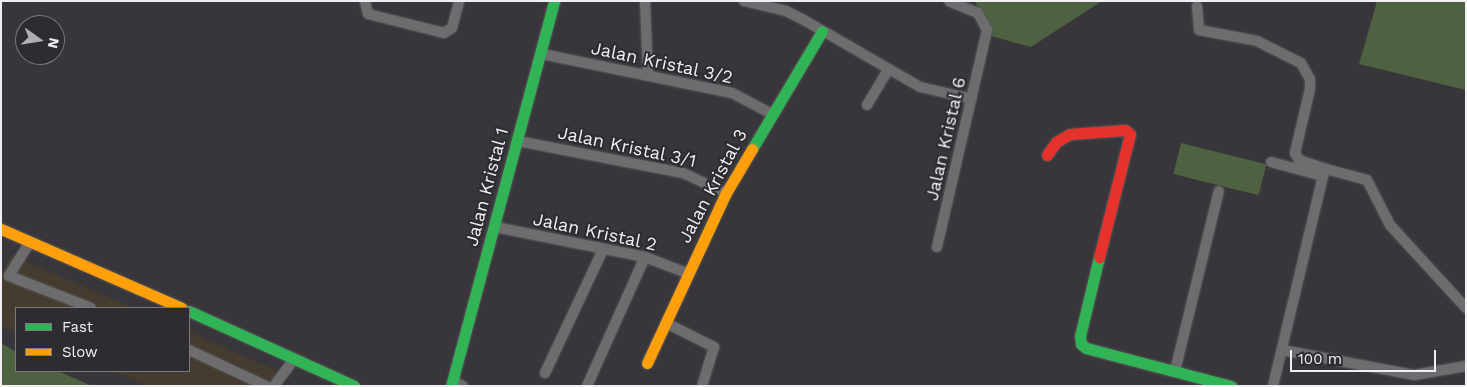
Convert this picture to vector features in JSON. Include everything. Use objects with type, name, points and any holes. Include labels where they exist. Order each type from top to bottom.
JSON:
[{"type":"street","points":[[365,1],[368,14],[444,33],[452,28],[459,1]]},
{"type":"street","name":"Jalan Kristal 1","points":[[456,384],[495,226],[542,54],[554,1]]},
{"type":"street","points":[[644,1],[648,75]]},
{"type":"street","points":[[744,1],[786,11],[920,87],[972,99]]},
{"type":"street","name":"Jalan Kristal 6","points":[[937,247],[987,37],[981,16],[949,1]]},
{"type":"street","points":[[1197,6],[1199,30],[1257,41],[1301,64],[1310,80],[1310,90],[1296,152],[1299,160],[1324,172]]},
{"type":"street","name":"Jalan Kristal 3","points":[[647,363],[726,193],[822,31]]},
{"type":"street","name":"Jalan Kristal 3/2","points":[[542,54],[732,93],[772,114]]},
{"type":"street","points":[[866,105],[888,70]]},
{"type":"street","points":[[1047,155],[1056,142],[1070,134],[1125,130],[1130,134],[1080,336],[1081,344],[1086,348],[1231,386]]},
{"type":"street","name":"Jalan Kristal 3/1","points":[[518,141],[683,173],[726,193]]},
{"type":"street","points":[[1271,162],[1367,180],[1390,225],[1466,308]]},
{"type":"street","points":[[1273,386],[1324,172]]},
{"type":"street","points":[[1175,371],[1219,191]]},
{"type":"street","name":"Jalan Kristal 2","points":[[495,226],[603,250],[645,257],[687,274]]},
{"type":"street","points":[[1,229],[180,307]]},
{"type":"street","points":[[30,242],[9,276],[88,307]]},
{"type":"street","points":[[545,373],[603,250]]},
{"type":"street","points":[[587,386],[645,257]]},
{"type":"street","points":[[190,311],[354,386]]},
{"type":"street","points":[[666,322],[714,347],[703,384]]},
{"type":"street","points":[[190,350],[266,386]]},
{"type":"street","points":[[1282,350],[1414,375],[1466,366]]},
{"type":"street","points":[[274,386],[294,359]]},
{"type":"shaded area","points":[[11,255],[131,307],[15,307],[15,332],[1,326],[1,277]]},
{"type":"shaded area","points":[[190,332],[282,373],[277,386],[149,386],[114,372],[190,372]]},
{"type":"green space","points":[[975,1],[1102,1],[1031,47],[991,36]]},
{"type":"green space","points":[[1377,1],[1466,1],[1466,90],[1359,64]]},
{"type":"green space","points":[[1181,143],[1266,164],[1259,195],[1173,174]]},
{"type":"green space","points":[[1,343],[15,351],[15,372],[60,372],[92,386],[1,386]]},
{"type":"traffic: fast","points":[[451,386],[554,1]]},
{"type":"traffic: fast","points":[[752,149],[822,31]]},
{"type":"traffic: fast","points":[[1099,257],[1080,336],[1081,344],[1086,348],[1231,386]]},
{"type":"traffic: fast","points":[[190,311],[354,386]]},
{"type":"traffic: slow","points":[[647,363],[726,193],[752,149]]},
{"type":"traffic: slow","points":[[1,229],[180,307]]},
{"type":"traffic: jam","points":[[1047,155],[1056,142],[1070,134],[1125,130],[1130,134],[1099,257]]}]
